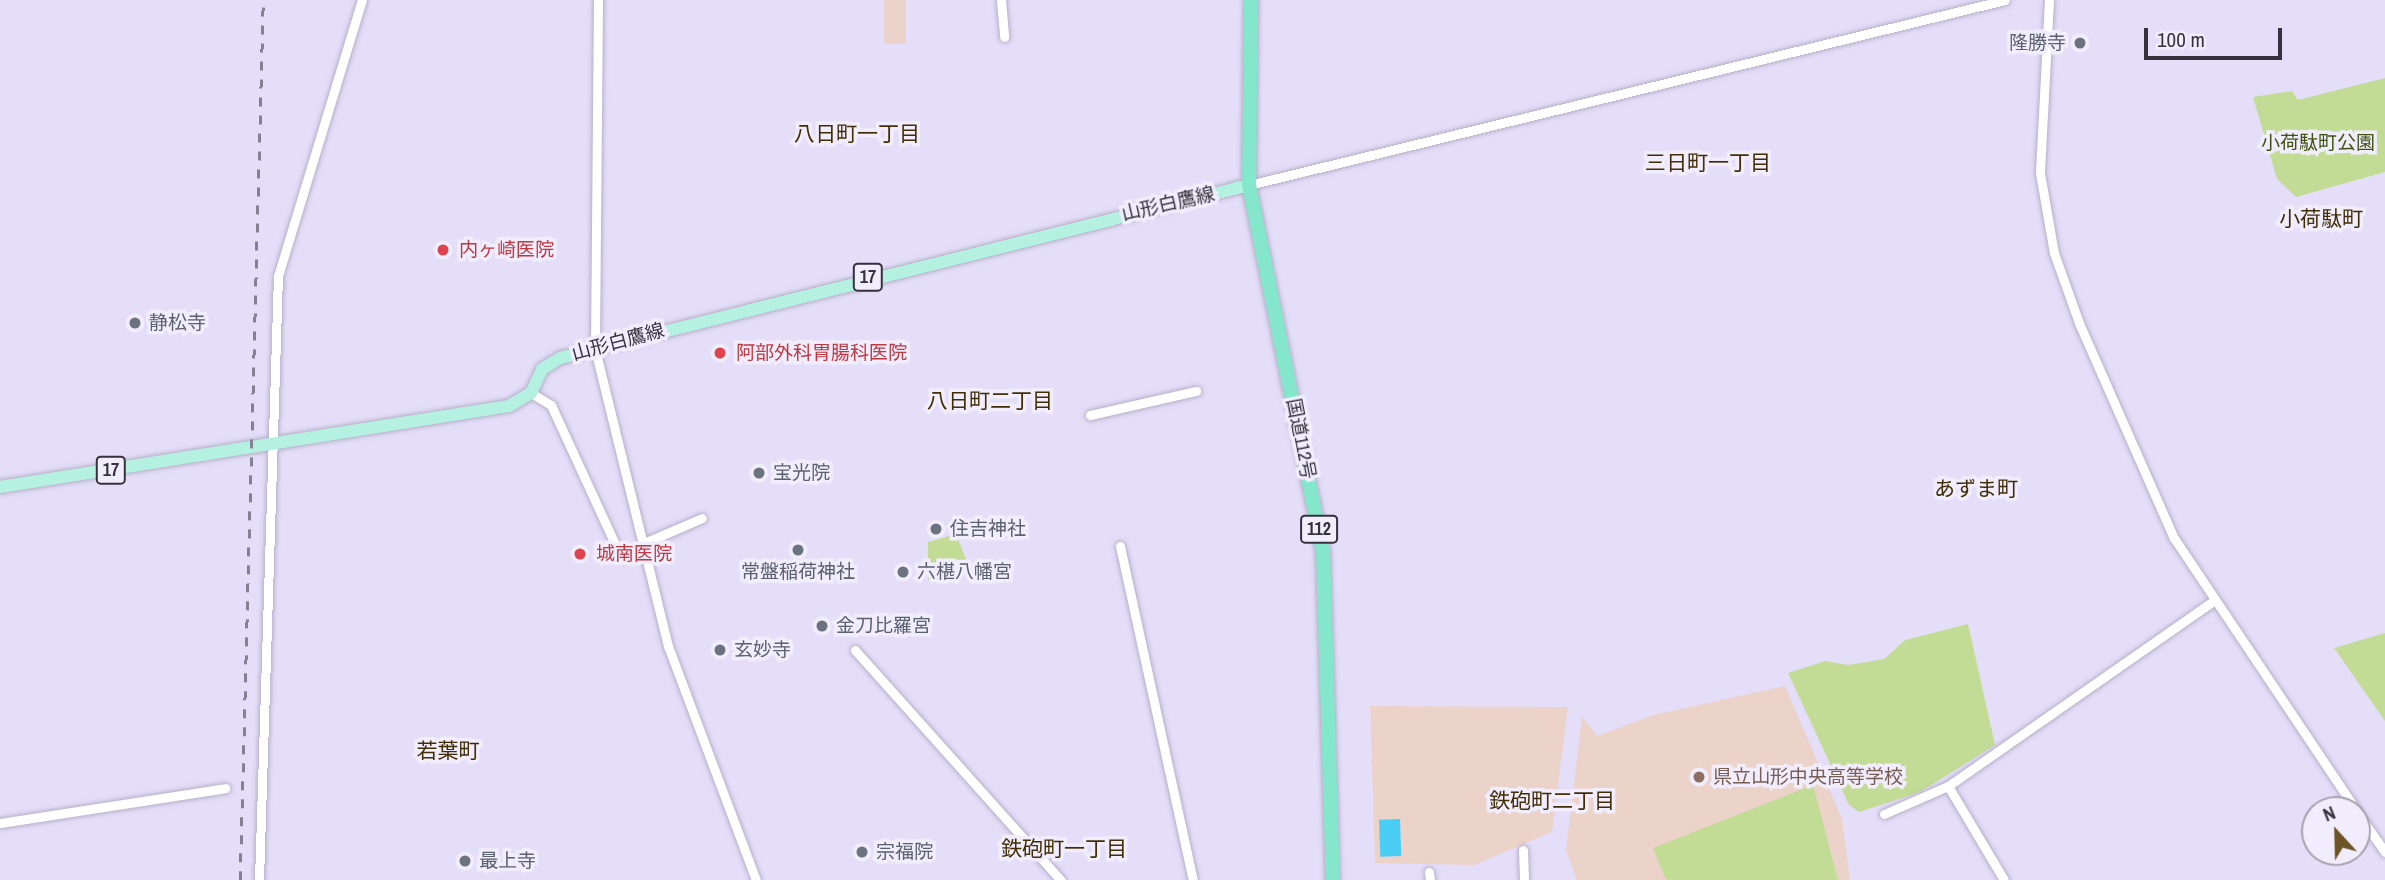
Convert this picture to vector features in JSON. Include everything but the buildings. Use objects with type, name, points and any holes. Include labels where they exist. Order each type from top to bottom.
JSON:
[{"type":"highway","name":"国道112号","points":[[1251,0],[1249,185],[1323,551],[1333,880]]},
{"type":"main road","name":"山形白鷹線","points":[[531,393],[547,364],[595,349],[1249,185]]},
{"type":"main road","name":"17","points":[[0,487],[509,406],[531,393]]},
{"type":"street","points":[[259,880],[269,444],[278,276],[362,0]]},
{"type":"street","points":[[598,0],[595,349],[668,646],[755,880]]},
{"type":"street","points":[[1001,0],[1004,37]]},
{"type":"street","points":[[1249,185],[2005,0]]},
{"type":"street","points":[[2049,0],[2040,173],[2054,253],[2155,501],[2212,602],[2346,796]]},
{"type":"street","points":[[1090,415],[1196,391]]},
{"type":"street","points":[[531,393],[551,405],[621,557],[702,518]]},
{"type":"street","points":[[1120,546],[1193,880]]},
{"type":"street","points":[[1884,814],[1948,786],[2212,602]]},
{"type":"street","points":[[855,650],[1061,880]]},
{"type":"street","points":[[1948,786],[2004,880]]},
{"type":"street","points":[[0,823],[225,788]]},
{"type":"street","points":[[2371,832],[2385,852]]},
{"type":"street","points":[[1523,850],[1524,880]]},
{"type":"shaded area","points":[[884,0],[906,0],[906,44],[884,44]]},
{"type":"shaded area","name":"県立山形中央高等学校","points":[[1785,686],[1842,819],[1850,880],[1577,880],[1566,850],[1582,716],[1597,736],[1654,715]]},
{"type":"shaded area","points":[[1370,706],[1568,707],[1552,832],[1474,865],[1375,863]]},
{"type":"green space","name":"小荷駄町公園","points":[[2385,78],[2385,172],[2296,197],[2277,179],[2253,97],[2292,91],[2298,100]]},
{"type":"green space","points":[[956,534],[971,572],[928,580],[928,542]]},
{"type":"green space","points":[[1968,624],[1995,745],[1920,792],[1859,812],[1849,805],[1788,673],[1825,661],[1848,665],[1884,659],[1905,640]]},
{"type":"green space","points":[[2385,633],[2385,721],[2334,648]]},
{"type":"green space","points":[[1813,785],[1838,880],[1666,880],[1653,848]]},
{"type":"water","points":[[1400,819],[1401,856],[1380,857],[1379,820]]},
{"type":"railway","points":[[240,880],[263,0]]},
{"type":"place","name":"隆勝寺","points":[[2080,43]]},
{"type":"place","name":"内ヶ崎医院","points":[[443,250]]},
{"type":"place","name":"静松寺","points":[[135,323]]},
{"type":"place","name":"阿部外科胃腸科医院","points":[[720,353]]},
{"type":"place","name":"宝光院","points":[[759,473]]},
{"type":"place","name":"住吉神社","points":[[936,529]]},
{"type":"place","name":"常盤稲荷神社","points":[[798,550]]},
{"type":"place","name":"城南医院","points":[[580,554]]},
{"type":"place","name":"六椹八幡宮","points":[[903,572]]},
{"type":"place","name":"金刀比羅宮","points":[[822,626]]},
{"type":"place","name":"玄妙寺","points":[[720,650]]},
{"type":"place","name":"県立山形中央高等学校","points":[[1699,777]]},
{"type":"place","name":"宗福院","points":[[862,852]]},
{"type":"place","name":"最上寺","points":[[465,861]]},
{"type":"district","name":"八日町一丁目","points":[[857,134]]},
{"type":"district","name":"三日町一丁目","points":[[1708,163]]},
{"type":"district","name":"小荷駄町","points":[[2321,219]]},
{"type":"district","name":"八日町二丁目","points":[[990,401]]},
{"type":"district","name":"あずま町","points":[[1976,489]]},
{"type":"district","name":"若葉町","points":[[448,751]]},
{"type":"district","name":"鉄砲町二丁目","points":[[1552,801]]},
{"type":"district","name":"鉄砲町一丁目","points":[[1064,849]]}]
